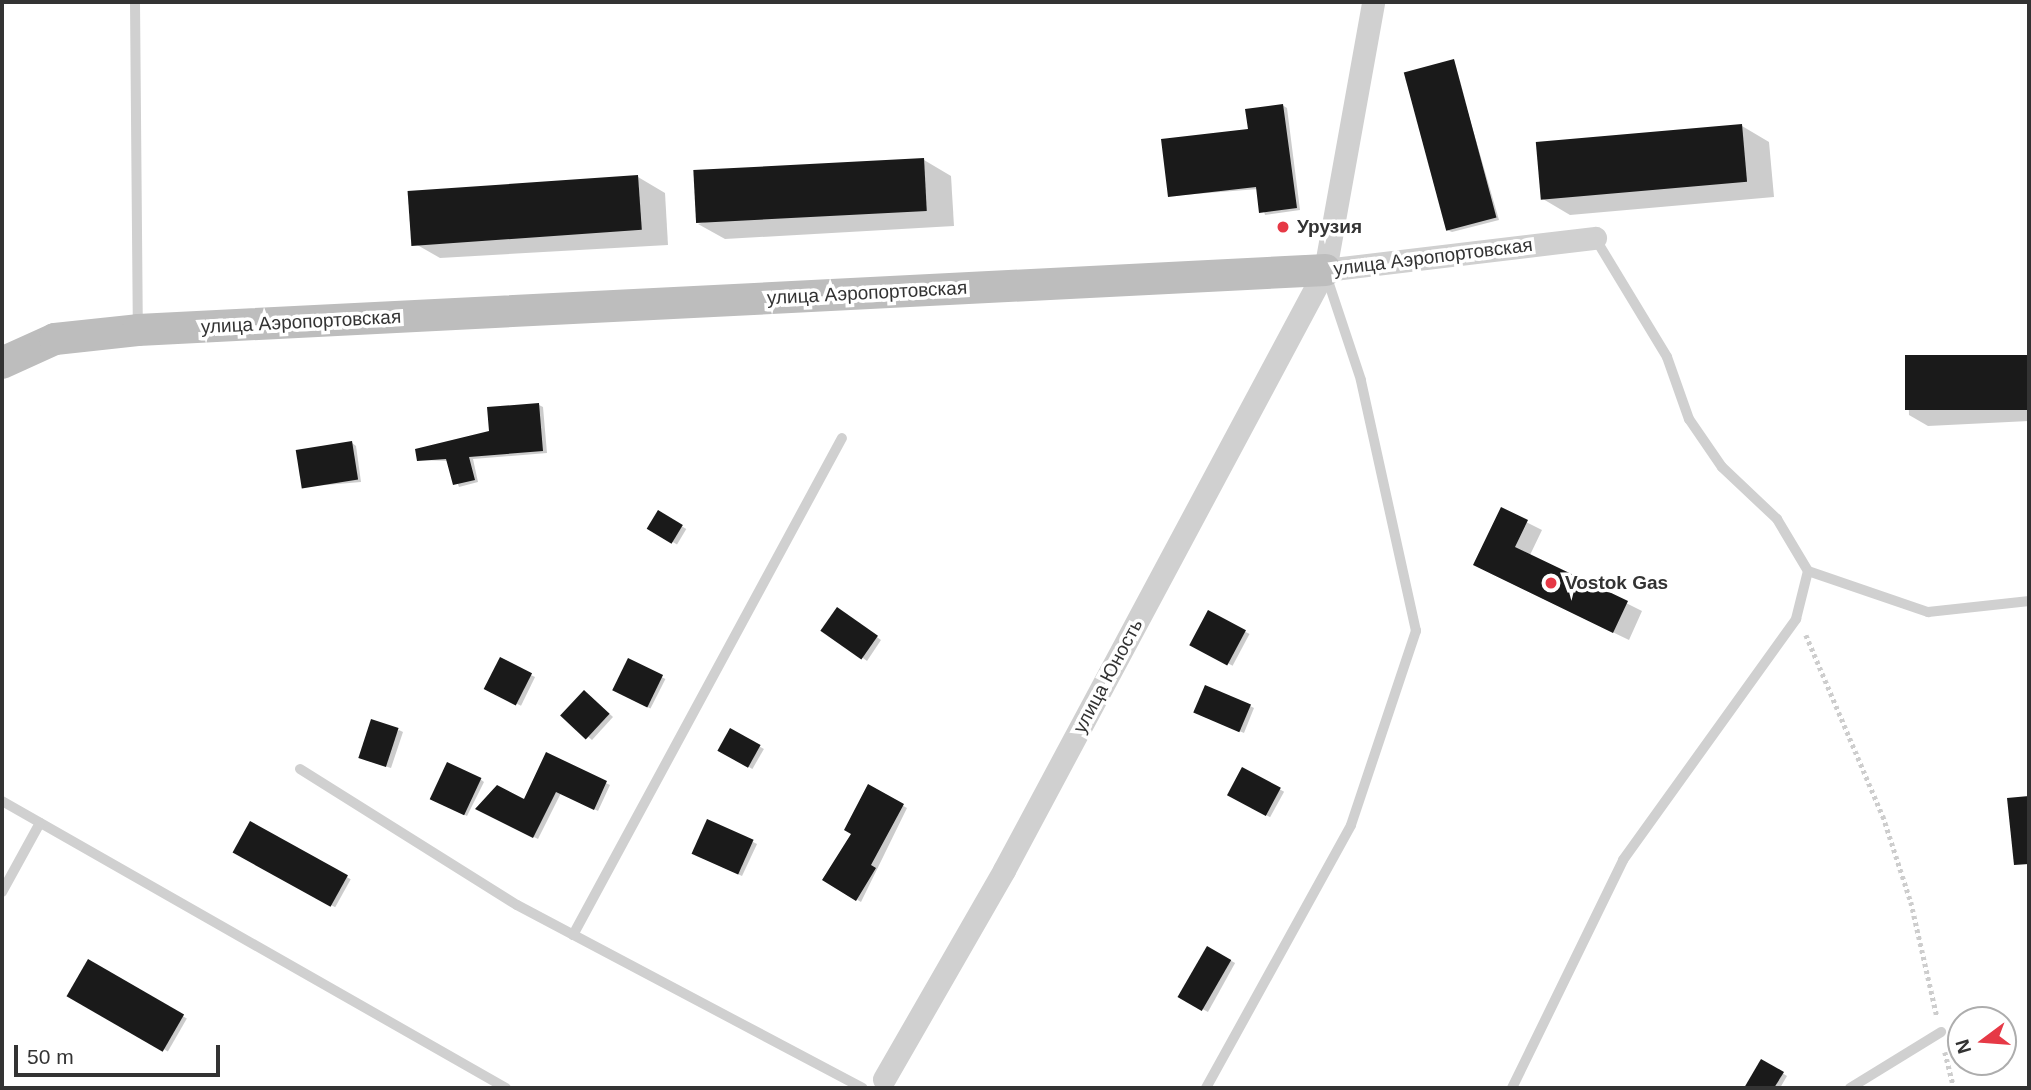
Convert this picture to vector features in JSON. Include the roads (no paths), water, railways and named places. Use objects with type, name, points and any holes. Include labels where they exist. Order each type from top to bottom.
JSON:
[{"type":"street","name":"улица Юность","points":[[875,1085],[1004,870],[1325,270],[1373,2]]},
{"type":"street","name":"улица Аэропортовская","points":[[138,330],[1325,270],[1595,238]]},
{"type":"street","points":[[2,363],[55,339],[138,330]]},
{"type":"lane","points":[[135,2],[138,330]]},
{"type":"lane","points":[[1595,238],[1667,357],[1689,419],[1722,467],[1777,519],[1808,571],[1928,612],[2029,601]]},
{"type":"lane","points":[[1206,1088],[1351,825],[1416,631],[1361,380],[1325,270]]},
{"type":"lane","points":[[573,935],[842,438]]},
{"type":"lane","points":[[1512,1088],[1623,860],[1796,619],[1808,571]]},
{"type":"lane","points":[[300,769],[517,905],[875,1085]]},
{"type":"lane","points":[[2,801],[506,1088]]},
{"type":"lane","points":[[2,892],[40,823]]},
{"type":"lane","points":[[1850,1088],[1941,1032]]},
{"type":"place","name":"Урузия","points":[[1283,227]]},
{"type":"place","name":"Vostok Gas","points":[[1551,583]]}]
